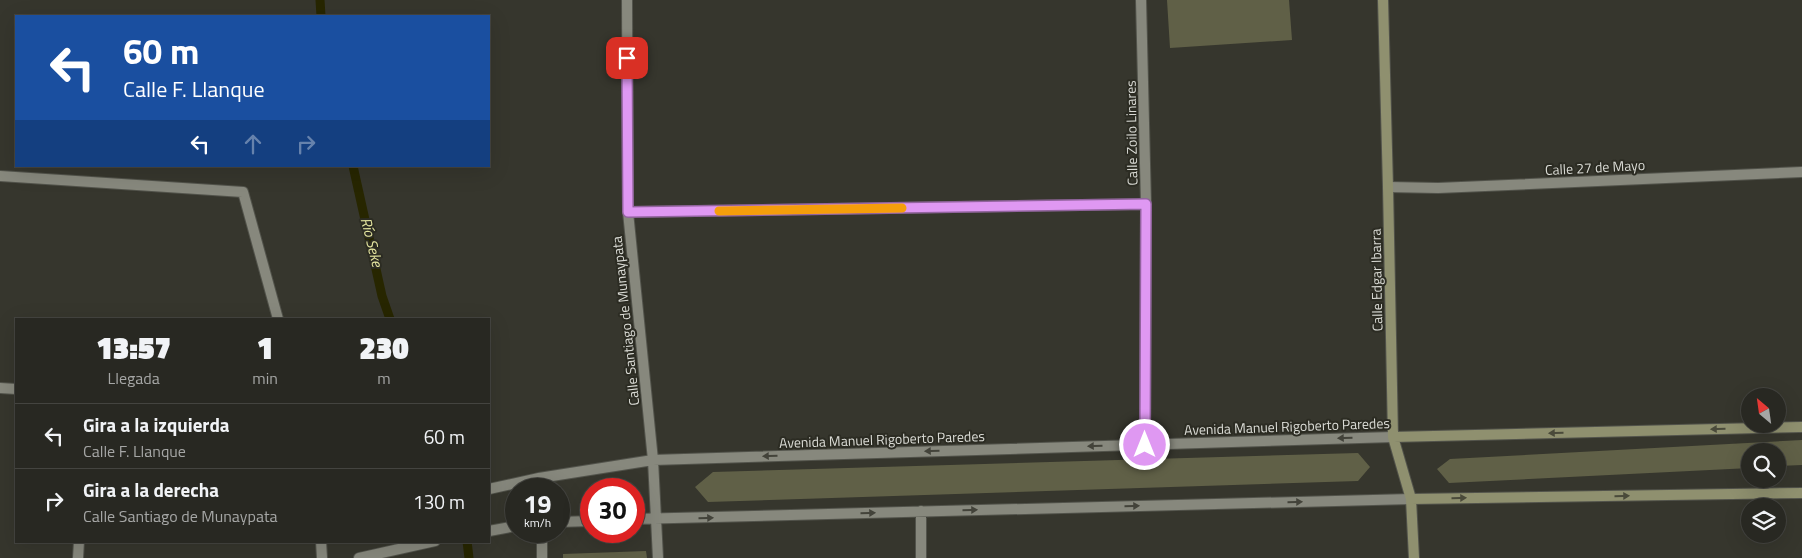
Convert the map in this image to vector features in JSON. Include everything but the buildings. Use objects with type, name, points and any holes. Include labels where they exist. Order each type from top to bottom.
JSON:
[{"type":"street","name":"Calle Santiago de Munaypata","points":[[627,0],[628,212],[653,460],[658,558]]},
{"type":"street","name":"Calle Zoilo Linares","points":[[1141,0],[1146,204],[1145,445]]},
{"type":"street","name":"Calle Edgar Ibarra","points":[[1382,0],[1393,437],[1411,499],[1414,558]]},
{"type":"street","name":"Calle 27 de Mayo","points":[[1388,187],[1438,188],[1802,172]]},
{"type":"street","points":[[0,176],[243,192],[278,318]]},
{"type":"street","points":[[628,212],[1146,204]]},
{"type":"street","points":[[0,388],[15,389]]},
{"type":"street","name":"Avenida Manuel Rigoberto Paredes","points":[[565,478],[653,460],[1393,437],[1802,427]]},
{"type":"street","name":"Avenida Manuel Rigoberto Paredes","points":[[490,489],[505,486]]},
{"type":"street","points":[[645,519],[1411,499],[1802,493]]},
{"type":"street","points":[[921,511],[921,558]]},
{"type":"street","points":[[490,531],[505,528]]},
{"type":"street","points":[[78,558],[80,543]]},
{"type":"street","points":[[321,543],[322,558]]},
{"type":"street","points":[[359,558],[424,543]]},
{"type":"street","points":[[542,543],[542,558]]},
{"type":"green space","points":[[1167,0],[1289,0],[1292,40],[1170,48]]},
{"type":"green space","points":[[1802,440],[1802,465],[1786,466],[1786,443],[1746,443]]},
{"type":"green space","points":[[1741,443],[1741,468],[1449,483],[1437,469],[1450,459]]},
{"type":"green space","points":[[1358,453],[1370,467],[1358,481],[708,502],[695,487],[713,472]]},
{"type":"green space","points":[[646,551],[647,558],[563,558],[563,554]]},
{"type":"waterway","name":"Río Seke","points":[[320,0],[321,15]]},
{"type":"waterway","name":"Río Seke","points":[[353,167],[382,296],[390,318]]},
{"type":"waterway","name":"Río Seke","points":[[467,543],[469,558]]},
{"type":"slow traffic","points":[[719,211],[902,208]]},
{"type":"route","points":[[627,58],[628,212],[1146,204],[1145,445]]}]
